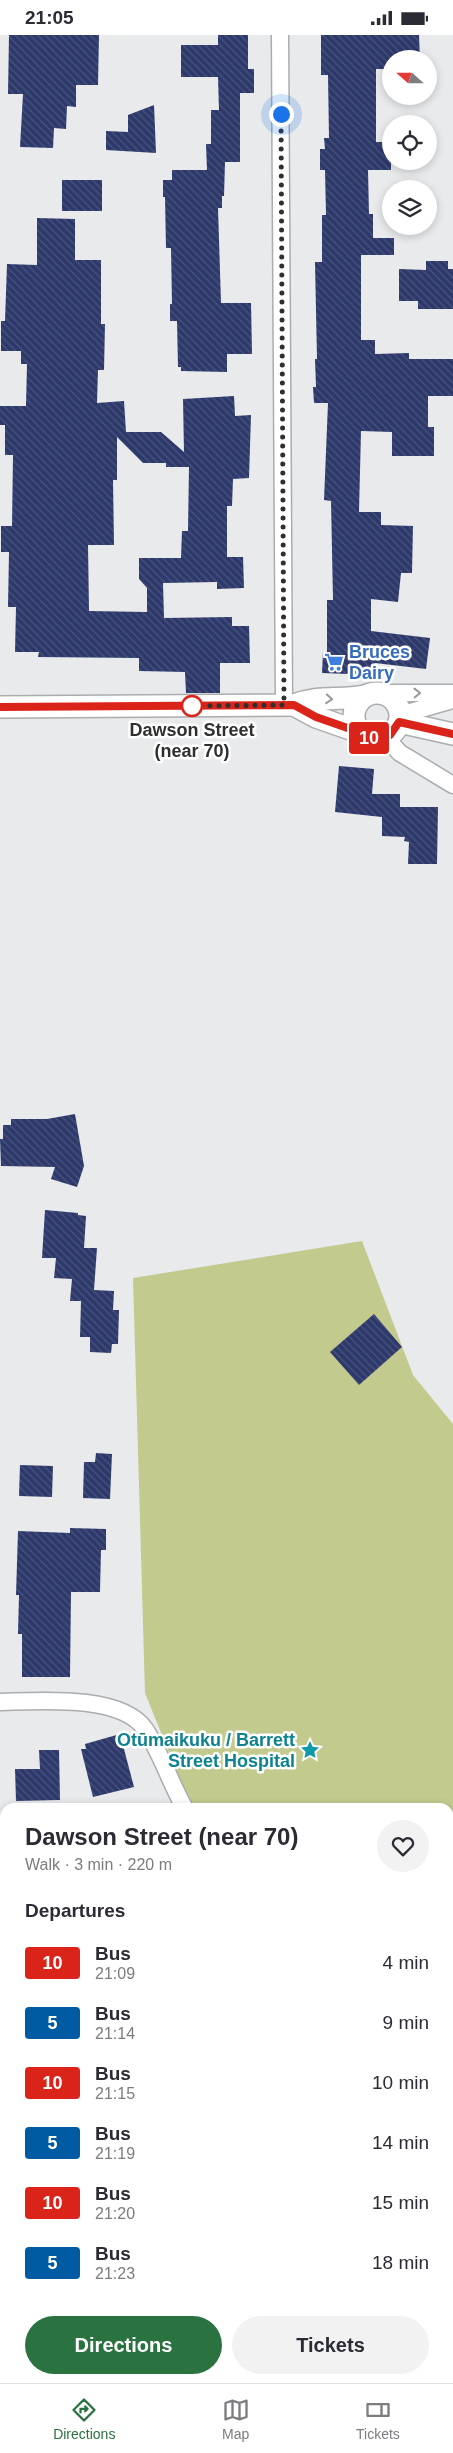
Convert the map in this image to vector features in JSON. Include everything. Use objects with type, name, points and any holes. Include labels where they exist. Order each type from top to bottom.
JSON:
[{"type":"street","points":[[280,35],[289,705]]},
{"type":"street","points":[[0,707],[289,705],[318,698],[344,700],[372,695],[453,693]]},
{"type":"street","points":[[359,732],[355,726],[354,713],[359,701],[372,695],[394,701],[395,725],[400,753],[453,785]]},
{"type":"street","points":[[289,705],[359,732],[371,739],[395,725],[453,700]]},
{"type":"street","points":[[395,725],[453,734]]},
{"type":"street","points":[[0,1702],[94,1704],[130,1714],[145,1729],[182,1803]]},
{"type":"green space","name":"Otūmaikuku / Barrett Street Hospital","points":[[362,1241],[413,1375],[453,1424],[453,1803],[189,1803],[145,1693],[133,1278]]},
{"type":"building","points":[[9,35],[99,35],[98,85],[76,85],[76,107],[67,106],[66,129],[54,128],[53,148],[20,147],[23,94],[8,94]]},
{"type":"building","points":[[218,35],[248,35],[248,69],[254,69],[254,93],[240,93],[240,162],[225,162],[224,196],[222,196],[222,208],[218,208],[221,303],[251,303],[252,354],[227,354],[227,372],[181,371],[181,367],[178,367],[177,321],[170,321],[170,304],[172,304],[171,248],[166,248],[163,180],[172,180],[172,170],[207,170],[206,144],[211,144],[211,110],[219,110],[218,77],[181,77],[181,45],[218,45]]},
{"type":"building","points":[[321,35],[419,35],[420,50],[382,50],[382,69],[376,69],[376,142],[382,142],[382,170],[368,170],[369,214],[373,214],[373,238],[394,238],[394,255],[361,255],[361,340],[375,340],[375,354],[409,353],[409,359],[453,359],[453,396],[428,396],[428,427],[434,427],[434,456],[392,456],[392,432],[361,431],[359,512],[381,512],[381,525],[413,526],[412,573],[401,573],[398,602],[371,599],[371,631],[430,638],[426,669],[375,663],[375,675],[322,673],[323,652],[327,652],[327,600],[333,600],[331,501],[324,500],[328,403],[314,403],[313,387],[316,387],[315,359],[317,359],[315,262],[322,262],[322,215],[326,215],[325,170],[320,170],[320,149],[325,149],[324,138],[329,138],[328,75],[321,75]]},
{"type":"building","points":[[154,105],[156,153],[106,150],[106,131],[128,132],[128,115]]},
{"type":"building","points":[[62,180],[102,180],[102,211],[62,211]]},
{"type":"building","points":[[37,218],[75,219],[75,260],[101,260],[101,324],[105,324],[104,370],[98,370],[97,403],[124,401],[126,432],[161,432],[184,452],[183,399],[234,396],[235,416],[251,415],[249,478],[233,479],[232,506],[227,506],[227,557],[243,557],[244,588],[217,589],[217,582],[163,583],[164,618],[232,617],[232,626],[249,626],[250,663],[220,663],[220,693],[186,693],[185,672],[139,671],[139,658],[38,657],[39,652],[15,652],[16,607],[8,607],[9,552],[1,552],[1,526],[12,526],[13,455],[5,455],[5,425],[0,425],[0,406],[26,406],[27,364],[21,364],[21,351],[1,351],[1,321],[5,321],[7,264],[37,265]],"holes":[[[117,437],[143,463],[166,463],[166,467],[189,467],[188,531],[182,531],[181,558],[139,558],[139,579],[147,588],[147,612],[89,611],[88,545],[114,545],[113,480],[117,480]]]},
{"type":"building","points":[[426,261],[448,261],[448,269],[453,269],[453,309],[418,309],[418,301],[399,301],[399,269],[426,270]]},
{"type":"building","points":[[339,766],[374,769],[372,794],[400,794],[400,807],[438,807],[437,864],[408,864],[409,842],[404,841],[405,837],[382,836],[382,817],[335,812]]},
{"type":"building","points":[[75,1114],[84,1166],[77,1187],[51,1179],[55,1167],[1,1166],[0,1139],[3,1139],[3,1125],[11,1125],[11,1119],[47,1119]]},
{"type":"building","points":[[45,1210],[78,1213],[78,1215],[86,1216],[84,1248],[97,1248],[94,1290],[114,1291],[113,1310],[119,1310],[118,1344],[112,1344],[111,1353],[90,1352],[90,1337],[80,1337],[81,1301],[70,1301],[72,1279],[54,1278],[56,1258],[42,1258]]},
{"type":"building","points":[[374,1314],[402,1347],[359,1385],[330,1352]]},
{"type":"building","points":[[96,1453],[112,1454],[110,1499],[83,1498],[84,1462],[95,1462]]},
{"type":"building","points":[[20,1465],[53,1466],[52,1497],[19,1496]]},
{"type":"building","points":[[70,1528],[106,1529],[106,1550],[101,1550],[100,1592],[71,1592],[70,1677],[22,1677],[22,1634],[18,1634],[19,1595],[16,1595],[18,1531],[70,1533]]},
{"type":"building","points":[[120,1734],[134,1787],[93,1797],[81,1749],[86,1749],[85,1744]]},
{"type":"building","points":[[39,1750],[59,1750],[60,1800],[16,1801],[15,1769],[40,1769]]},
{"type":"bus line","name":"10","points":[[0,707],[294,705],[316,717],[359,732],[371,739],[379,740],[386,738],[394,731],[399,722],[453,734]]},
{"type":"place","name":"Bruces Dairy","points":[[334,662]]},
{"type":"place","name":"Dawson Street (near 70)","points":[[192,706]]},
{"type":"place","name":"Otūmaikuku / Barrett Street Hospital","points":[[310,1750]]},
{"type":"route","points":[[192,706],[284,705],[281,114]]}]
